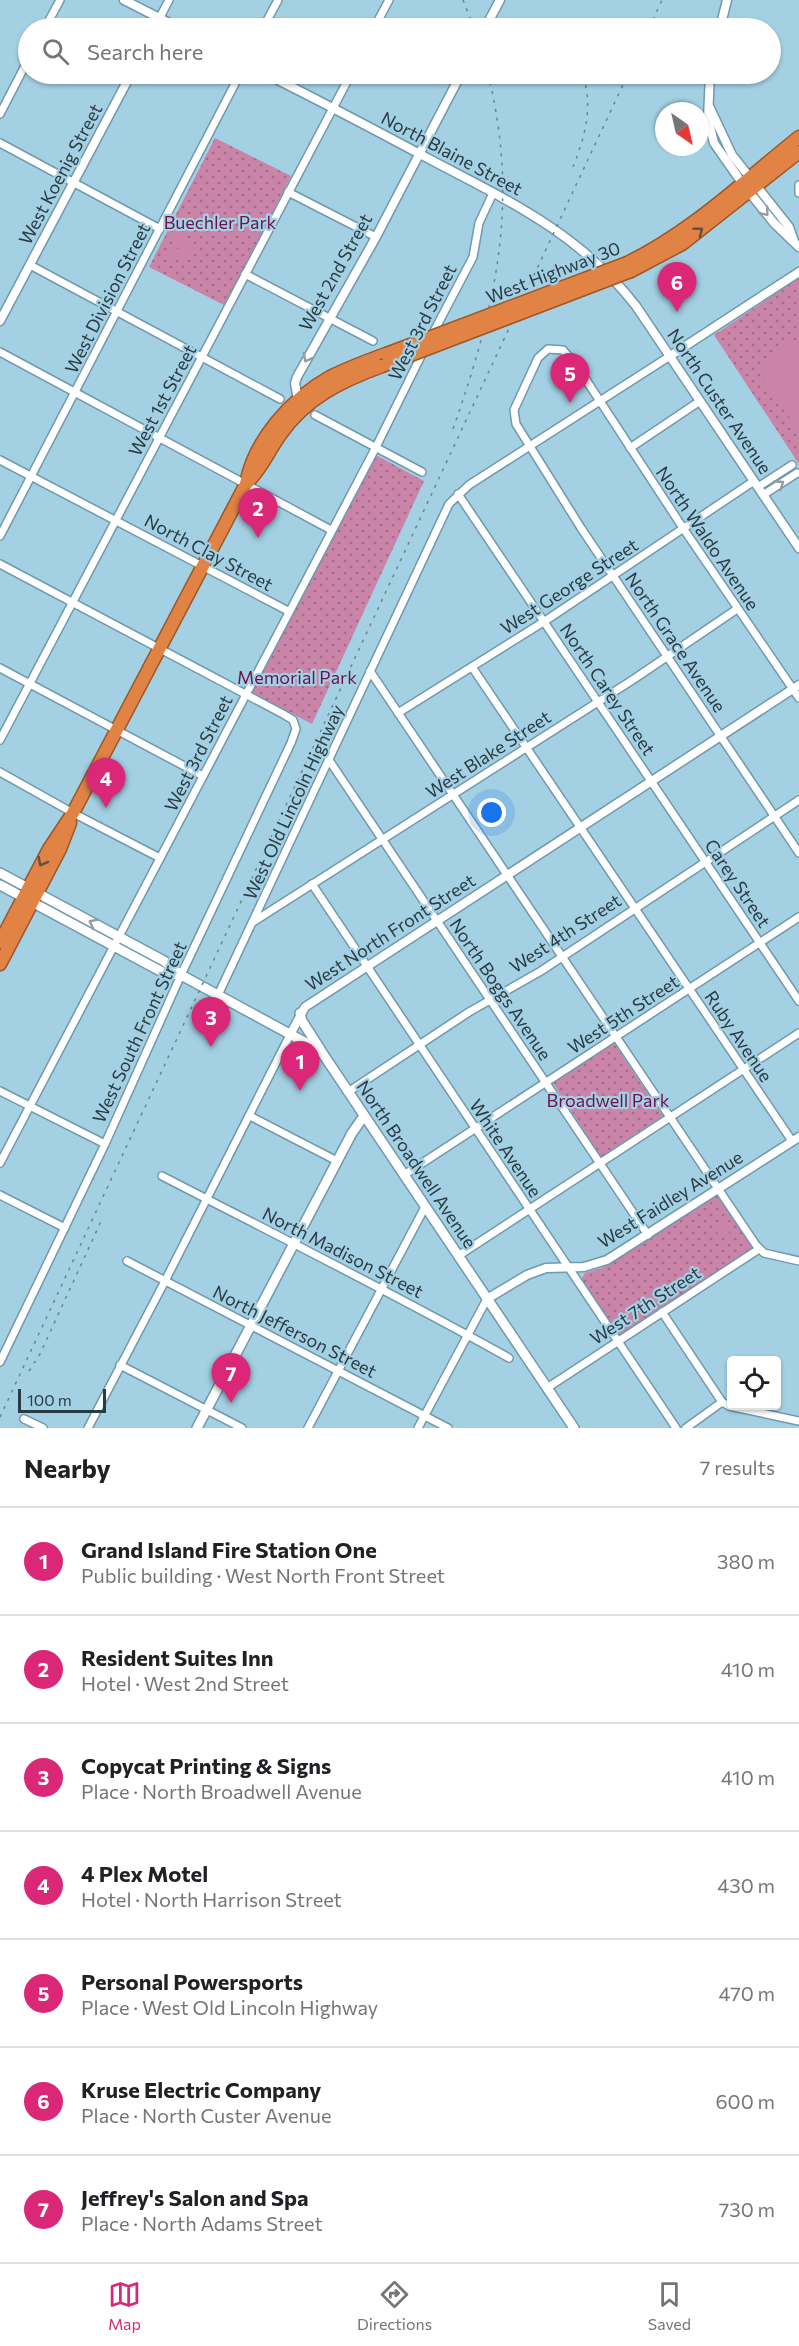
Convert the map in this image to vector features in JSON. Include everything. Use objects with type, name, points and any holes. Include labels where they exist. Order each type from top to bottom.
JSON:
[{"type":"highway","name":"West Highway 30","points":[[749,185],[799,137]]},
{"type":"highway","name":"West Highway 30","points":[[300,404],[331,377],[384,360],[629,267],[799,152]]},
{"type":"highway","points":[[0,964],[54,841],[73,813],[246,484],[258,471],[300,404]]},
{"type":"highway","points":[[0,942],[30,896]]},
{"type":"main road","name":"North Broadwell Avenue","points":[[0,873],[30,896],[114,946],[166,974],[181,975]]},
{"type":"main road","name":"North Broadwell Avenue","points":[[0,885],[30,896],[119,937],[164,961],[181,975],[321,1051],[574,1428]]},
{"type":"main road","points":[[300,1013],[302,1021],[321,1051]]},
{"type":"main road","points":[[197,1428],[337,1161],[364,1116]]},
{"type":"street","points":[[50,18],[60,0]]},
{"type":"street","points":[[124,0],[157,18]]},
{"type":"street","points":[[160,18],[169,0]]},
{"type":"street","points":[[268,18],[278,0]]},
{"type":"street","points":[[379,18],[389,0]]},
{"type":"street","points":[[490,18],[500,0]]},
{"type":"street","points":[[722,18],[727,0]]},
{"type":"street","points":[[0,114],[18,79]]},
{"type":"street","name":"West Koenig Street","points":[[0,321],[126,84]]},
{"type":"street","name":"West Division Street","points":[[0,536],[235,84]]},
{"type":"street","name":"North Blaine Street","points":[[286,84],[493,193],[555,229]]},
{"type":"street","name":"West 1st Street","points":[[0,740],[346,84]]},
{"type":"street","name":"West 2nd Street","points":[[300,404],[296,380],[376,237],[456,84]]},
{"type":"street","points":[[711,84],[710,108],[728,150],[749,185],[789,227],[797,241]]},
{"type":"street","points":[[0,143],[160,229]]},
{"type":"street","points":[[799,185],[799,193]]},
{"type":"street","points":[[288,192],[376,237]]},
{"type":"street","name":"West 3rd Street","points":[[0,1163],[376,447],[473,257],[479,223],[493,193]]},
{"type":"street","name":"North Custer Avenue","points":[[555,229],[585,250],[620,285],[799,548]]},
{"type":"street","points":[[30,265],[280,399]]},
{"type":"street","points":[[670,356],[799,272]]},
{"type":"street","points":[[245,274],[373,341]]},
{"type":"street","name":"North Waldo Avenue","points":[[515,416],[514,410],[538,358],[548,349],[563,350],[577,366],[737,609],[796,687],[799,698]]},
{"type":"street","points":[[0,352],[332,530]]},
{"type":"street","name":"West Old Lincoln Highway","points":[[218,995],[445,510],[458,494],[670,356]]},
{"type":"street","points":[[630,448],[700,401]]},
{"type":"street","points":[[315,415],[422,472]]},
{"type":"street","name":"North Grace Avenue","points":[[515,416],[516,424],[529,447],[799,853]]},
{"type":"street","name":"North Clay Street","points":[[0,460],[288,611]]},
{"type":"street","name":"West George Street","points":[[399,713],[544,621],[683,528],[758,488],[792,465]]},
{"type":"street","name":"West George Street","points":[[758,488],[797,473]]},
{"type":"street","name":"North Carey Street","points":[[458,494],[651,782]]},
{"type":"street","points":[[0,564],[246,694]]},
{"type":"street","name":"West Blake Street","points":[[254,922],[598,702],[737,609]]},
{"type":"street","name":"Ruby Avenue","points":[[472,667],[744,1069],[795,1139]]},
{"type":"street","points":[[0,668],[203,776]]},
{"type":"street","points":[[370,671],[717,1190],[759,1249],[764,1253],[799,1261]]},
{"type":"street","name":"West North Front Street","points":[[88,1428],[305,1007],[796,687]]},
{"type":"street","name":"West South Front Street","points":[[0,1362],[105,1144],[181,975],[291,743],[296,729],[293,720],[246,694]]},
{"type":"street","name":"North Boggs Avenue","points":[[329,760],[648,1235]]},
{"type":"street","points":[[0,772],[160,858]]},
{"type":"street","name":"Carey Street","points":[[651,782],[799,1001]]},
{"type":"street","name":"West 4th Street","points":[[348,1092],[419,1044],[562,956],[799,800]]},
{"type":"street","name":"White Avenue","points":[[312,885],[676,1428]]},
{"type":"street","name":"West 5th Street","points":[[404,1175],[799,917]]},
{"type":"street","points":[[458,1256],[799,1033]]},
{"type":"street","points":[[0,1090],[105,1144]]},
{"type":"street","points":[[250,1116],[337,1161]]},
{"type":"street","name":"West Faidley Avenue","points":[[487,1299],[527,1275],[546,1269],[584,1267],[607,1260],[795,1139]]},
{"type":"street","name":"North Madison Street","points":[[162,1176],[380,1290],[424,1310],[509,1358]]},
{"type":"street","points":[[0,1195],[65,1228]]},
{"type":"street","points":[[308,1428],[425,1207]]},
{"type":"street","name":"West 7th Street","points":[[548,1388],[759,1249]]},
{"type":"street","name":"North Jefferson Street","points":[[127,1261],[448,1428]]},
{"type":"street","points":[[417,1428],[487,1299]]},
{"type":"street","points":[[662,1312],[722,1402],[729,1406],[796,1420],[792,1428]]},
{"type":"street","points":[[120,1365],[242,1428]]},
{"type":"street","points":[[686,1428],[722,1402]]},
{"type":"street","points":[[24,1419],[43,1428]]},
{"type":"green space","name":"Buechler Park","points":[[215,138],[291,176],[226,306],[149,267]]},
{"type":"green space","points":[[176,234],[195,244],[190,253],[172,243]]},
{"type":"green space","points":[[170,245],[189,255],[185,264],[166,254]]},
{"type":"green space","points":[[799,278],[799,464],[714,335]]},
{"type":"green space","points":[[792,341],[799,343],[799,431],[755,368]]},
{"type":"green space","name":"Memorial Park","points":[[374,454],[424,481],[312,724],[251,692]]},
{"type":"green space","name":"Broadwell Park","points":[[614,1043],[663,1116],[601,1157],[553,1083]]},
{"type":"green space","points":[[716,1192],[753,1248],[619,1337],[581,1280],[585,1273],[602,1268]]},
{"type":"green space","points":[[721,1220],[730,1234],[721,1239],[713,1226]]},
{"type":"railway","points":[[463,0],[470,18]]},
{"type":"railway","points":[[654,18],[662,0]]},
{"type":"railway","points":[[453,429],[481,340],[499,254],[502,167],[490,84]]},
{"type":"railway","points":[[573,167],[584,133],[588,109],[585,84]]},
{"type":"railway","points":[[0,1417],[623,84]]},
{"type":"railway","points":[[29,1371],[40,1354],[103,1217]]},
{"type":"place","name":"Kruse Electric Company","points":[[677,312]]},
{"type":"place","name":"Personal Powersports","points":[[570,403]]},
{"type":"place","name":"Resident Suites Inn","points":[[258,538]]},
{"type":"place","name":"4 Plex Motel","points":[[106,808]]},
{"type":"place","name":"Copycat Printing & Signs","points":[[211,1047]]},
{"type":"place","name":"Grand Island Fire Station One","points":[[300,1091]]},
{"type":"place","name":"Jeffrey's Salon and Spa","points":[[231,1403]]}]
